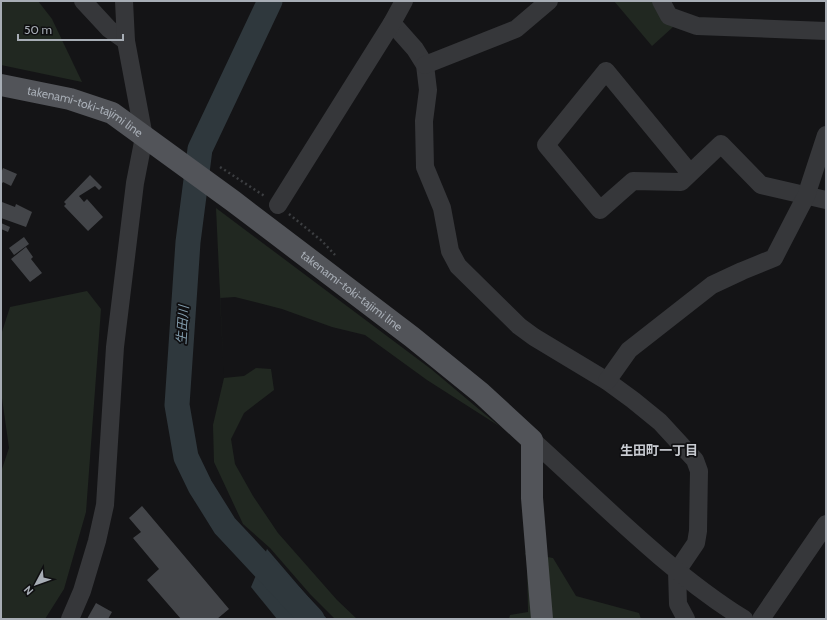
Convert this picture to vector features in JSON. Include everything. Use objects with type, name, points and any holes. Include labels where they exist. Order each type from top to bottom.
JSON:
[{"type":"main road","name":"takenami-toki-tajimi line","points":[[1,85],[70,99],[112,114],[233,201],[412,337],[481,393],[532,440]]},
{"type":"main road","points":[[532,440],[532,498],[542,619]]},
{"type":"street","points":[[83,1],[109,28],[126,41]]},
{"type":"street","points":[[70,619],[82,591],[97,541],[105,505],[115,347],[135,183],[144,137],[126,41],[124,1]]},
{"type":"street","points":[[278,205],[392,23],[404,1]]},
{"type":"street","points":[[425,65],[516,29],[549,1]]},
{"type":"street","points":[[661,1],[669,16],[696,26],[826,31]]},
{"type":"street","points":[[392,23],[415,49],[425,65],[428,90],[424,121],[425,167],[442,208],[450,251],[458,266],[519,326],[534,337],[606,381],[660,422],[695,460],[699,471],[698,531],[696,543],[678,571],[678,604],[686,619]]},
{"type":"street","points":[[690,173],[606,71],[546,145],[600,210],[633,181],[681,182],[722,144],[761,185],[826,200]]},
{"type":"street","points":[[606,381],[629,350],[712,286],[742,270],[774,258],[806,196],[826,135]]},
{"type":"street","points":[[532,440],[678,571],[712,599],[744,619]]},
{"type":"street","points":[[761,619],[826,524]]},
{"type":"shaded area","points":[[1,1],[38,1],[52,19],[82,82],[1,65]]},
{"type":"shaded area","points":[[614,1],[665,1],[684,17],[652,46]]},
{"type":"shaded area","points":[[216,208],[431,369],[499,426],[427,380],[365,335],[332,327],[282,309],[235,297],[220,298]]},
{"type":"shaded area","points":[[87,291],[101,309],[86,512],[64,589],[45,619],[1,619],[1,472],[9,448],[1,391],[1,335],[10,307]]},
{"type":"shaded area","points":[[256,368],[271,369],[274,390],[244,413],[231,439],[235,464],[253,496],[278,533],[337,600],[357,619],[335,619],[310,594],[270,548],[243,524],[214,462],[213,425],[224,378],[244,376]]},
{"type":"shaded area","points":[[267,549],[327,619],[277,619],[251,587]]},
{"type":"shaded area","points":[[525,553],[553,558],[576,596],[639,613],[641,619],[509,619],[510,615],[528,612],[527,559]]},
{"type":"building","points":[[3,168],[17,174],[11,186],[3,182],[1,185],[1,173]]},
{"type":"building","points":[[90,175],[102,187],[99,190],[95,186],[79,196],[84,202],[87,199],[103,217],[88,231],[64,206],[66,204],[64,202]]},
{"type":"building","points":[[2,202],[15,207],[16,204],[32,212],[26,227],[1,218]]},
{"type":"building","points":[[1,223],[10,227],[8,232],[1,229]]},
{"type":"building","points":[[24,237],[29,244],[14,255],[9,248]]},
{"type":"building","points":[[26,247],[33,257],[31,259],[42,273],[30,282],[11,259]]},
{"type":"building","points":[[142,506],[229,609],[217,619],[181,619],[147,580],[159,569],[133,538],[141,532],[129,518]]},
{"type":"building","points":[[96,603],[112,612],[108,619],[87,619]]},
{"type":"waterway","name":"生田川","points":[[270,1],[200,149],[188,242],[177,405],[186,457],[200,486],[225,526],[312,619]]},
{"type":"district","name":"生田町一丁目","points":[[659,450]]}]
